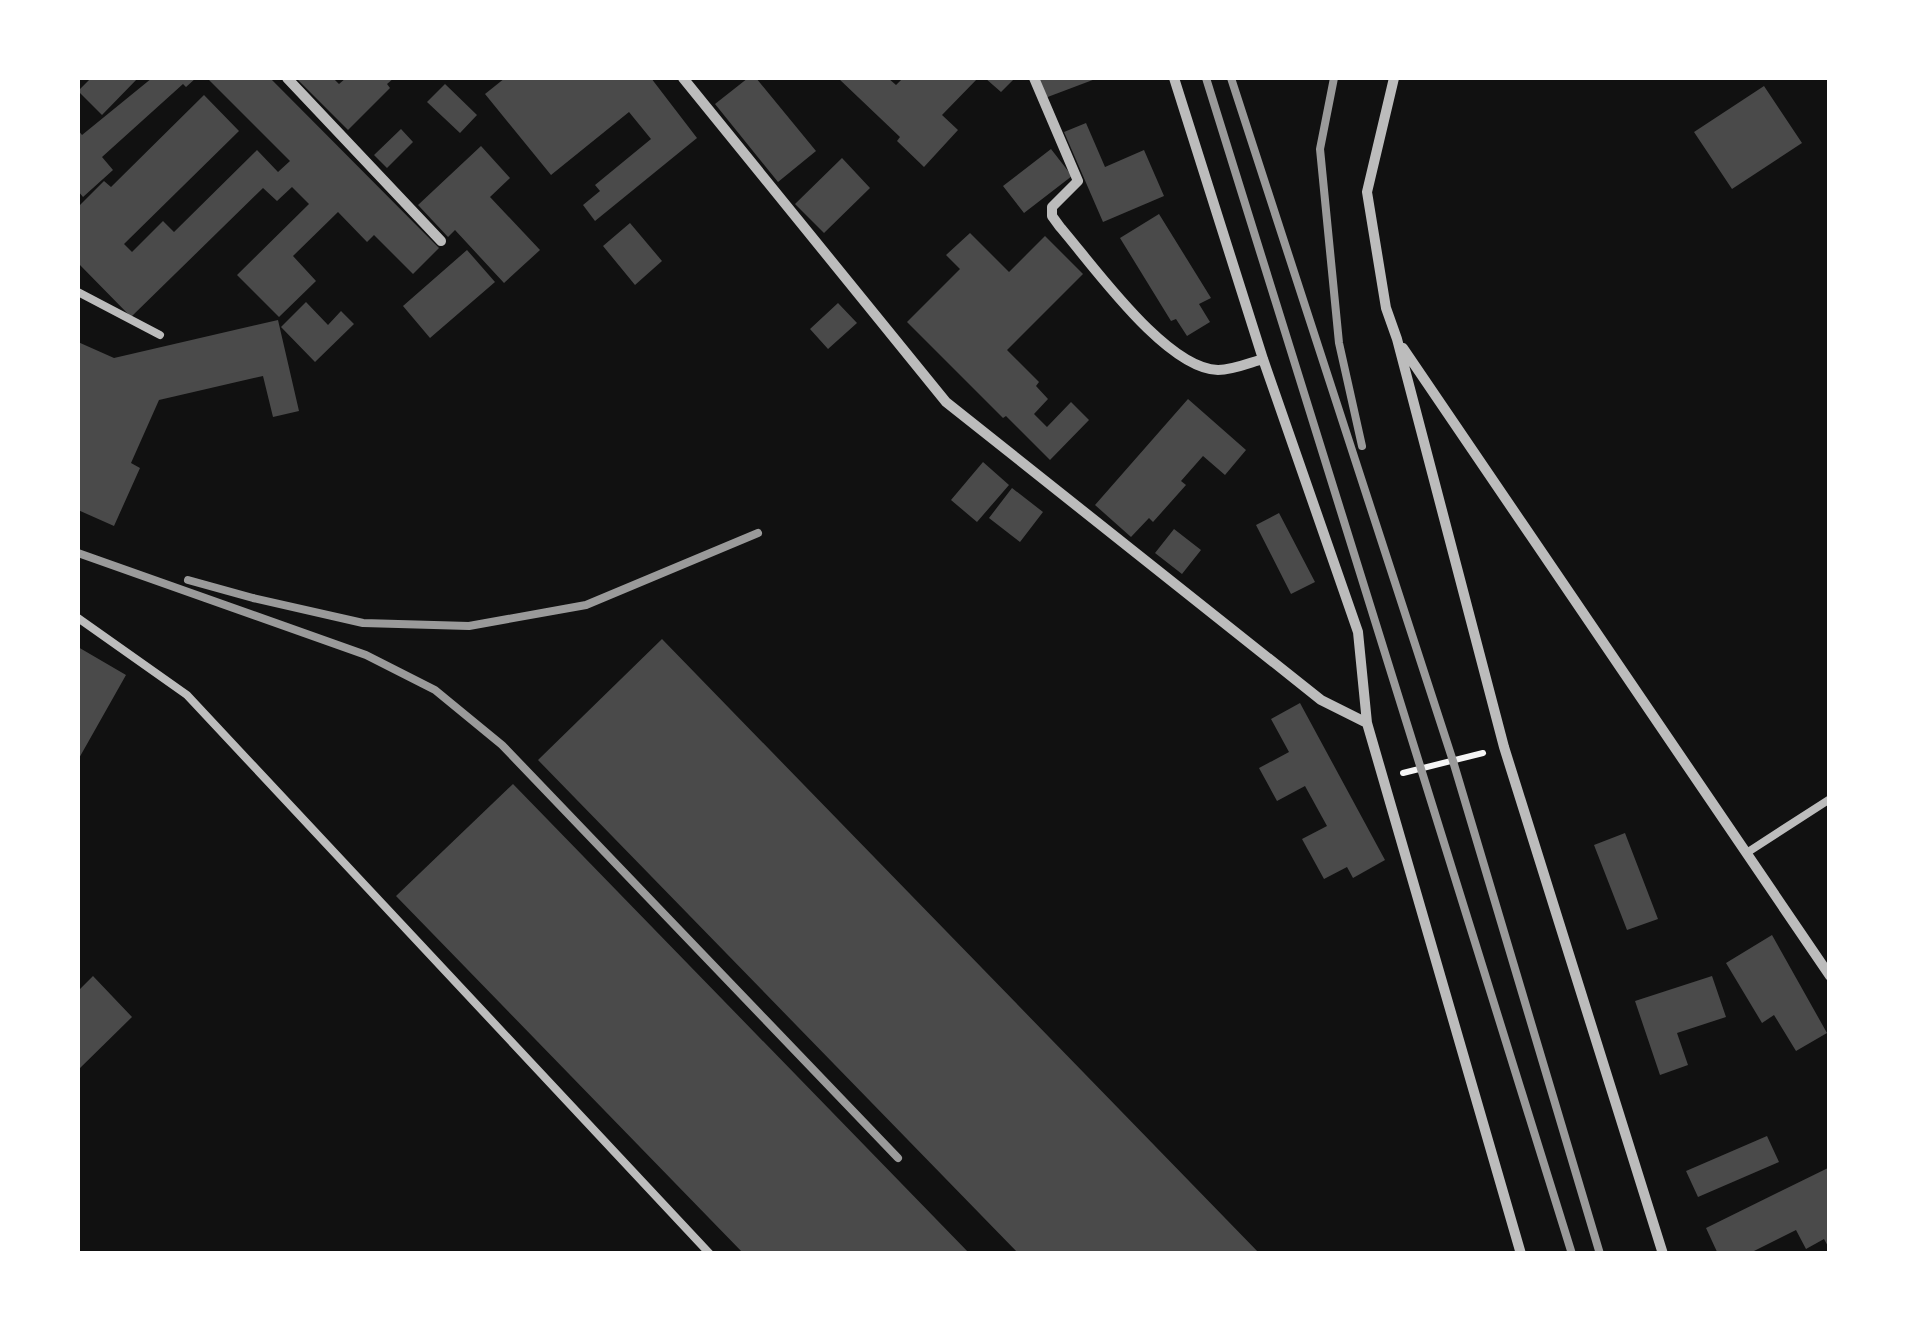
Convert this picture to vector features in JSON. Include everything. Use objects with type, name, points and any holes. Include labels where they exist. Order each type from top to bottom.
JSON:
[{"type":"street","points":[[287,78],[441,241]]},
{"type":"street","points":[[684,78],[946,402],[1321,700],[1367,723]]},
{"type":"street","points":[[1034,78],[1078,181],[1052,207],[1052,216],[1060,227],[1152,334],[1181,358],[1218,370],[1263,358]]},
{"type":"street","points":[[1174,78],[1263,358],[1358,632],[1367,723],[1521,1254]]},
{"type":"street","points":[[1394,78],[1367,192],[1386,308],[1504,747],[1663,1254]]},
{"type":"street","points":[[1397,339],[1830,976]]},
{"type":"lane","points":[[78,292],[160,335]]},
{"type":"lane","points":[[78,618],[187,695],[710,1254]]},
{"type":"lane","points":[[1748,852],[1830,799]]},
{"type":"path","points":[[1383,779],[1504,747]]},
{"type":"building","points":[[91,78],[138,78],[102,115],[78,91]]},
{"type":"building","points":[[152,78],[196,78],[186,87],[183,84],[102,157],[113,170],[83,197],[78,191],[78,130],[82,135]]},
{"type":"building","points":[[207,78],[270,78],[439,248],[413,274],[374,235],[367,242],[338,212],[293,256],[316,281],[279,317],[237,275],[309,204],[292,187],[277,201],[263,188],[131,317],[78,263],[78,207],[104,181],[111,187],[204,95],[239,131],[124,244],[132,252],[163,221],[174,232],[257,150],[278,172],[290,161]]},
{"type":"building","points":[[296,78],[333,78],[339,84],[346,78],[394,78],[387,84],[390,88],[348,130]]},
{"type":"building","points":[[505,78],[651,78],[697,138],[595,221],[583,205],[600,191],[595,185],[651,139],[629,112],[551,175],[485,94]]},
{"type":"building","points":[[748,78],[756,78],[816,151],[778,182],[715,104]]},
{"type":"building","points":[[838,78],[888,78],[896,85],[903,78],[978,78],[942,115],[958,130],[924,167],[897,141],[900,137]]},
{"type":"building","points":[[985,78],[1015,78],[1001,92]]},
{"type":"building","points":[[1037,78],[1098,78],[1045,98]]},
{"type":"building","points":[[445,84],[477,115],[460,133],[427,102]]},
{"type":"building","points":[[1764,86],[1802,143],[1732,189],[1694,132]]},
{"type":"building","points":[[1086,123],[1105,167],[1144,150],[1164,196],[1103,222],[1064,132]]},
{"type":"building","points":[[401,129],[413,142],[387,168],[374,155]]},
{"type":"building","points":[[481,146],[510,178],[490,197],[540,250],[504,283],[455,230],[448,237],[418,205]]},
{"type":"building","points":[[1051,149],[1072,176],[1024,213],[1003,186]]},
{"type":"building","points":[[842,158],[870,188],[824,233],[795,204]]},
{"type":"building","points":[[1159,214],[1211,298],[1199,304],[1210,322],[1187,336],[1176,319],[1171,321],[1120,238]]},
{"type":"building","points":[[630,223],[662,261],[635,285],[603,246]]},
{"type":"building","points":[[970,233],[1009,272],[1045,236],[1083,274],[1007,350],[1039,382],[1036,386],[1048,399],[1034,414],[1047,427],[1071,402],[1089,420],[1050,460],[907,322],[960,269],[946,255]]},
{"type":"building","points":[[467,250],[495,282],[430,338],[403,306]]},
{"type":"building","points":[[306,302],[328,325],[341,311],[354,324],[315,362],[281,327]]},
{"type":"building","points":[[838,303],[857,323],[828,349],[810,329]]},
{"type":"building","points":[[278,320],[299,411],[273,417],[263,376],[159,400],[131,463],[140,468],[114,526],[78,510],[78,342],[114,358]]},
{"type":"building","points":[[1188,399],[1246,450],[1225,475],[1203,456],[1181,481],[1186,485],[1153,522],[1149,518],[1131,537],[1095,505]]},
{"type":"building","points":[[983,462],[1009,485],[977,522],[951,500]]},
{"type":"building","points":[[1012,488],[1043,512],[1020,542],[989,518]]},
{"type":"building","points":[[1279,513],[1315,582],[1291,594],[1256,525]]},
{"type":"building","points":[[1174,529],[1201,550],[1182,574],[1155,553]]},
{"type":"building","points":[[662,639],[1260,1254],[1019,1254],[538,760]]},
{"type":"building","points":[[78,647],[126,675],[78,760]]},
{"type":"building","points":[[1300,703],[1385,860],[1353,878],[1347,867],[1324,879],[1302,839],[1327,826],[1305,786],[1277,801],[1259,768],[1289,752],[1271,719]]},
{"type":"building","points":[[513,784],[970,1254],[744,1254],[396,896]]},
{"type":"building","points":[[1625,833],[1658,919],[1627,930],[1594,845]]},
{"type":"building","points":[[1772,935],[1827,1033],[1796,1051],[1774,1015],[1762,1023],[1726,963]]},
{"type":"building","points":[[93,976],[132,1017],[78,1070],[78,991]]},
{"type":"building","points":[[1712,976],[1726,1017],[1677,1033],[1688,1065],[1660,1075],[1635,1001]]},
{"type":"building","points":[[1767,1136],[1779,1162],[1698,1197],[1686,1171]]},
{"type":"building","points":[[1830,1167],[1830,1250],[1824,1239],[1806,1249],[1796,1230],[1748,1254],[1718,1254],[1706,1228]]},
{"type":"railway","points":[[1206,78],[1572,1254]]},
{"type":"railway","points":[[1231,78],[1453,761],[1600,1254]]},
{"type":"railway","points":[[1334,78],[1320,149],[1339,343],[1362,446]]},
{"type":"railway","points":[[188,580],[363,623],[469,626],[586,605],[758,533]]},
{"type":"railway","points":[[78,553],[366,655],[435,690],[502,745],[898,1158]]}]
